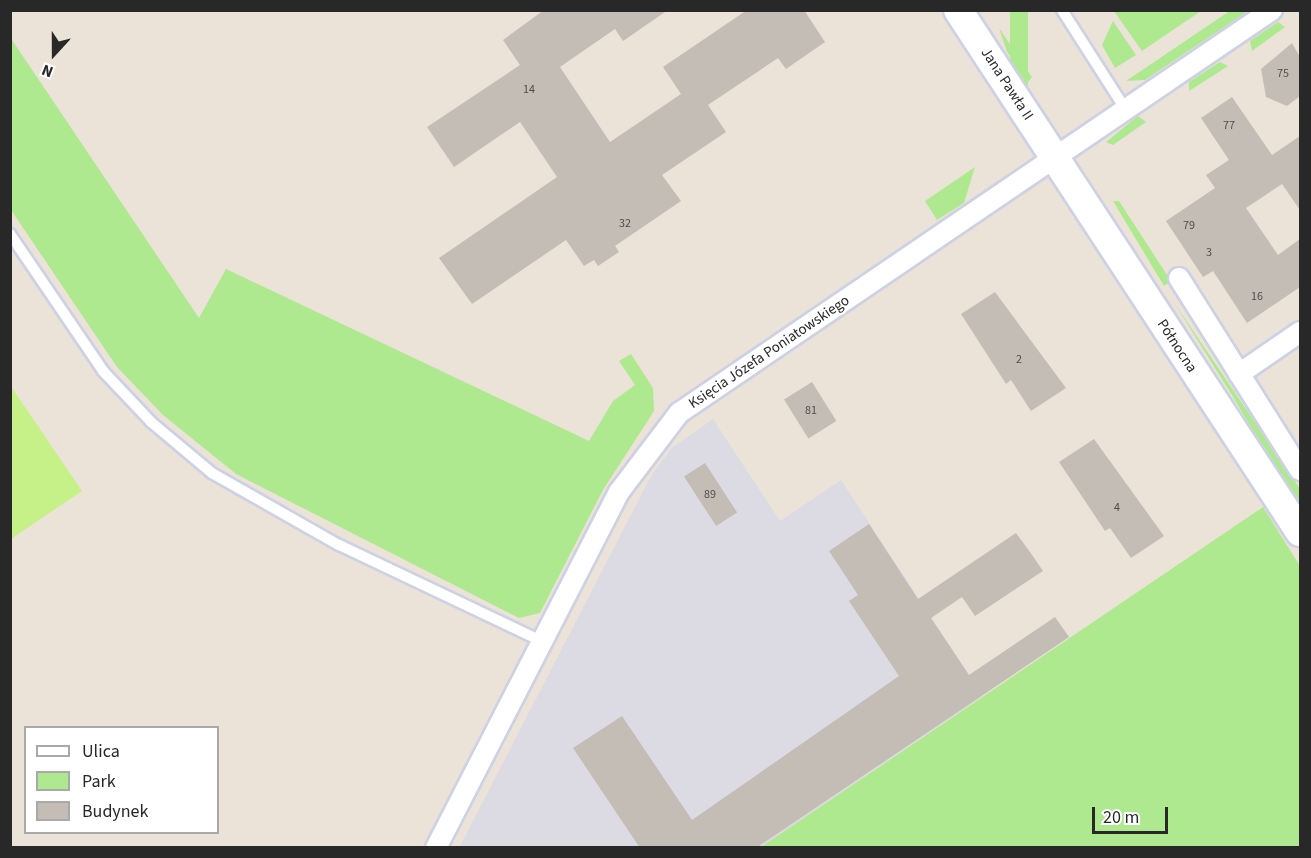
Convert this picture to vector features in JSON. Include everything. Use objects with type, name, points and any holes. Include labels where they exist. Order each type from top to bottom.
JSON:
[{"type":"main road","name":"Jana Pawła II","points":[[958,10],[1056,158]]},
{"type":"main road","name":"Północna","points":[[1056,158],[1300,532]]},
{"type":"street","name":"Księcia Józefa Poniatowskiego","points":[[436,848],[619,492],[679,413],[1272,10]]},
{"type":"street","points":[[1179,278],[1300,470]]},
{"type":"street","points":[[1239,374],[1300,332]]},
{"type":"lane","points":[[1062,10],[1126,110]]},
{"type":"lane","points":[[10,234],[103,371],[151,422],[212,473],[339,545],[543,642]]},
{"type":"shaded area","points":[[713,419],[780,521],[841,480],[983,696],[761,847],[459,848],[652,474],[672,448]]},
{"type":"green space","points":[[1231,10],[1248,11],[1145,80],[1126,81]]},
{"type":"green space","points":[[1010,11],[1028,11],[1028,117],[1010,117]]},
{"type":"green space","points":[[1114,11],[1201,11],[1142,51]]},
{"type":"green space","points":[[1113,21],[1136,55],[1115,68],[1102,45]]},
{"type":"green space","points":[[1278,22],[1285,27],[1252,51],[1250,41]]},
{"type":"green space","points":[[999,28],[1032,77],[1028,82],[1007,52]]},
{"type":"green space","points":[[10,37],[199,318],[226,269],[589,441],[613,401],[635,385],[619,361],[631,354],[653,388],[654,411],[603,490],[540,613],[519,618],[236,474],[163,415],[117,367],[11,210]]},
{"type":"green space","points":[[1220,62],[1228,66],[1189,91],[1189,82]]},
{"type":"green space","points":[[1138,116],[1146,122],[1113,145],[1106,142]]},
{"type":"green space","points":[[975,167],[964,203],[937,220],[925,201]]},
{"type":"green space","points":[[1113,201],[1119,201],[1171,281],[1164,286]]},
{"type":"green space","points":[[1173,301],[1300,489],[1300,512],[1235,400]]},
{"type":"green space","points":[[10,385],[82,491],[11,539],[10,539]]},
{"type":"green space","points":[[1263,507],[1300,566],[1300,847],[761,847]]},
{"type":"building","points":[[544,10],[668,10],[623,41],[615,29],[560,67],[610,142],[681,94],[663,67],[747,10],[804,10],[825,42],[786,69],[778,58],[708,105],[726,132],[662,175],[681,201],[615,246],[619,252],[598,266],[594,260],[584,266],[566,240],[472,304],[439,258],[557,177],[520,122],[454,167],[427,127],[520,65],[503,40]]},
{"type":"building","points":[[1292,43],[1300,57],[1300,96],[1287,106],[1266,97],[1261,69]]},
{"type":"building","points":[[1232,97],[1272,155],[1300,136],[1300,210],[1282,184],[1246,208],[1278,255],[1300,239],[1300,287],[1247,323],[1213,271],[1203,277],[1166,221],[1215,188],[1206,175],[1229,160],[1201,118]]},
{"type":"building","points":[[995,292],[1066,388],[1031,411],[1011,380],[1006,384],[961,314]]},
{"type":"building","points":[[812,382],[836,421],[808,438],[784,399]]},
{"type":"building","points":[[1094,439],[1164,536],[1131,558],[1110,528],[1105,531],[1059,462]]},
{"type":"building","points":[[705,463],[737,512],[716,526],[684,477]]},
{"type":"building","points":[[869,524],[918,599],[1016,533],[1043,571],[975,616],[962,597],[931,618],[969,675],[1055,617],[1069,637],[756,848],[640,848],[573,748],[622,716],[692,820],[899,676],[849,601],[858,595],[829,551]]}]
